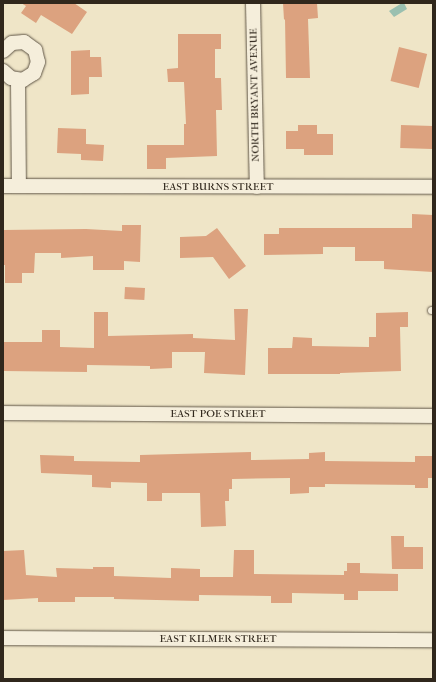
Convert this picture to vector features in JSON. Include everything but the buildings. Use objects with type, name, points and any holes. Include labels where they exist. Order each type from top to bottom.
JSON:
[{"type":"street","name":"NORTH BRYANT AVENUE","points":[[253,3],[257,187]]},
{"type":"street","points":[[3,51],[12,43],[24,42],[35,50],[38,55],[37,68],[29,77],[18,80],[11,78],[3,71]]},
{"type":"street","points":[[18,80],[19,186]]},
{"type":"street","name":"EAST BURNS STREET","points":[[3,186],[433,187]]},
{"type":"street","name":"EAST POE STREET","points":[[3,413],[433,416]]},
{"type":"street","name":"EAST KILMER STREET","points":[[3,638],[433,640]]},
{"type":"shaded area","points":[[404,3],[407,9],[394,17],[389,11]]}]
